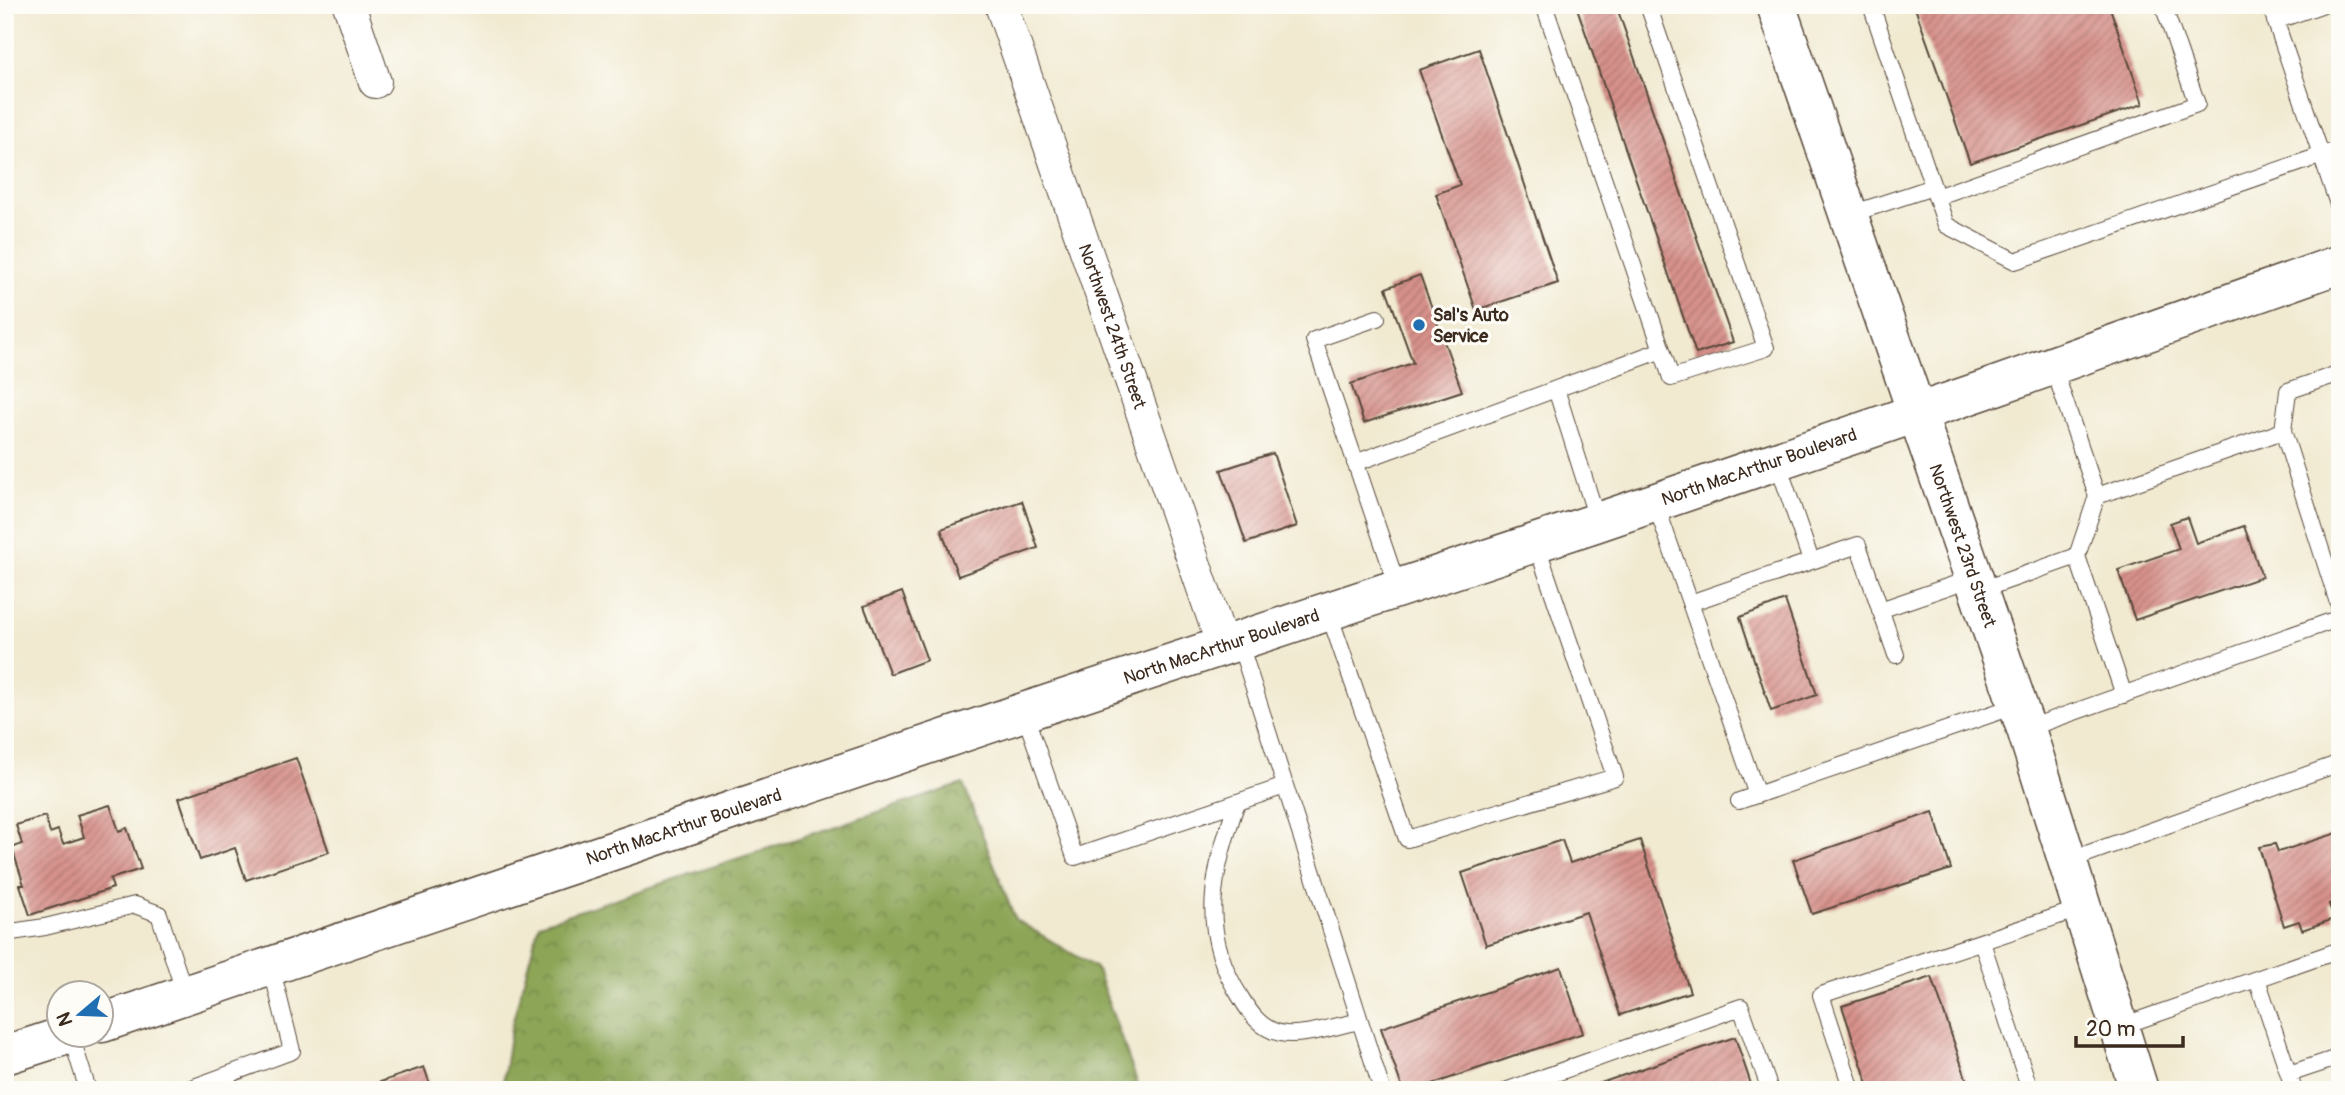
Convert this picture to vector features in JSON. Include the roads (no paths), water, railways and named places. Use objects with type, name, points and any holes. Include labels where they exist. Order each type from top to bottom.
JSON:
[{"type":"main road","name":"Northwest 23rd Street","points":[[1776,5],[2022,717],[2139,1090]]},
{"type":"main road","name":"North MacArthur Boulevard","points":[[116,1018],[1598,522],[2340,264]]},
{"type":"main road","points":[[5,1055],[46,1041]]},
{"type":"street","points":[[349,5],[375,82]]},
{"type":"street","name":"Northwest 24th Street","points":[[1001,5],[1231,643]]},
{"type":"lane","points":[[1544,5],[1671,378],[1766,348],[1648,5]]},
{"type":"lane","points":[[1871,5],[1946,225],[2015,261],[2340,149]]},
{"type":"lane","points":[[1847,215],[1934,192],[2197,104],[2163,5]]},
{"type":"lane","points":[[2321,5],[2273,13],[2340,210]]},
{"type":"lane","points":[[1377,318],[1314,341],[1398,588]]},
{"type":"lane","points":[[1355,463],[1662,350]]},
{"type":"lane","points":[[2053,366],[2097,496],[2077,556],[2124,695]]},
{"type":"lane","points":[[2340,373],[2288,391],[2283,431],[2340,609]]},
{"type":"lane","points":[[1556,389],[1598,522]]},
{"type":"lane","points":[[2097,496],[2283,431]]},
{"type":"lane","points":[[1777,460],[1811,561]]},
{"type":"lane","points":[[1655,502],[1757,795]]},
{"type":"lane","points":[[1328,611],[1407,839],[1615,777],[1536,542]]},
{"type":"lane","points":[[1690,603],[1858,545],[1896,655]]},
{"type":"lane","points":[[1880,610],[2077,556]]},
{"type":"lane","points":[[1739,801],[2022,717],[2124,695],[2340,618]]},
{"type":"lane","points":[[1231,643],[1285,786],[1382,1090]]},
{"type":"lane","points":[[1024,712],[1075,857],[1285,786]]},
{"type":"lane","points":[[2067,861],[2340,763]]},
{"type":"lane","points":[[1237,802],[1217,866],[1212,895],[1218,949],[1237,992],[1249,1011],[1264,1026],[1279,1033],[1293,1035],[1360,1021]]},
{"type":"lane","points":[[5,933],[45,927],[135,905],[159,915],[185,994]]},
{"type":"lane","points":[[1852,1090],[1821,995],[2082,908]]},
{"type":"lane","points":[[1982,942],[2030,1090]]},
{"type":"lane","points":[[2119,1027],[2340,950]]},
{"type":"lane","points":[[186,1090],[292,1051],[271,966]]},
{"type":"lane","points":[[2257,979],[2292,1082],[2340,1056]]},
{"type":"lane","points":[[1508,1090],[1741,1007],[1770,1090]]},
{"type":"lane","points":[[76,1050],[88,1090]]},
{"type":"place","name":"Sal's Auto Service","points":[[1419,325]]}]
